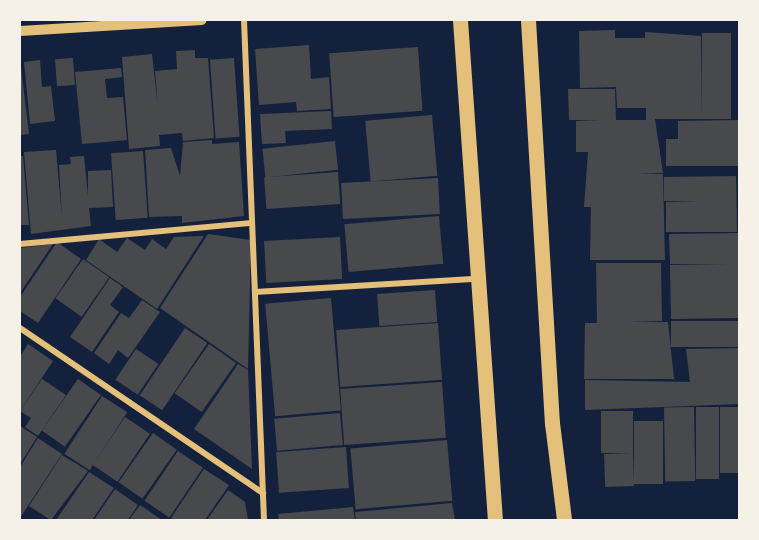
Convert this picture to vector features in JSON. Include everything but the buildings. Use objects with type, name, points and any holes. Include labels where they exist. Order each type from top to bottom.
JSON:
[{"type":"main road","points":[[460,20],[495,520]]},
{"type":"main road","points":[[528,20],[552,423],[564,520]]},
{"type":"street","points":[[20,31],[202,20]]},
{"type":"street","points":[[243,20],[264,520]]},
{"type":"street","points":[[20,244],[252,223]]},
{"type":"street","points":[[255,292],[477,279]]},
{"type":"street","points":[[20,328],[263,493]]}]
